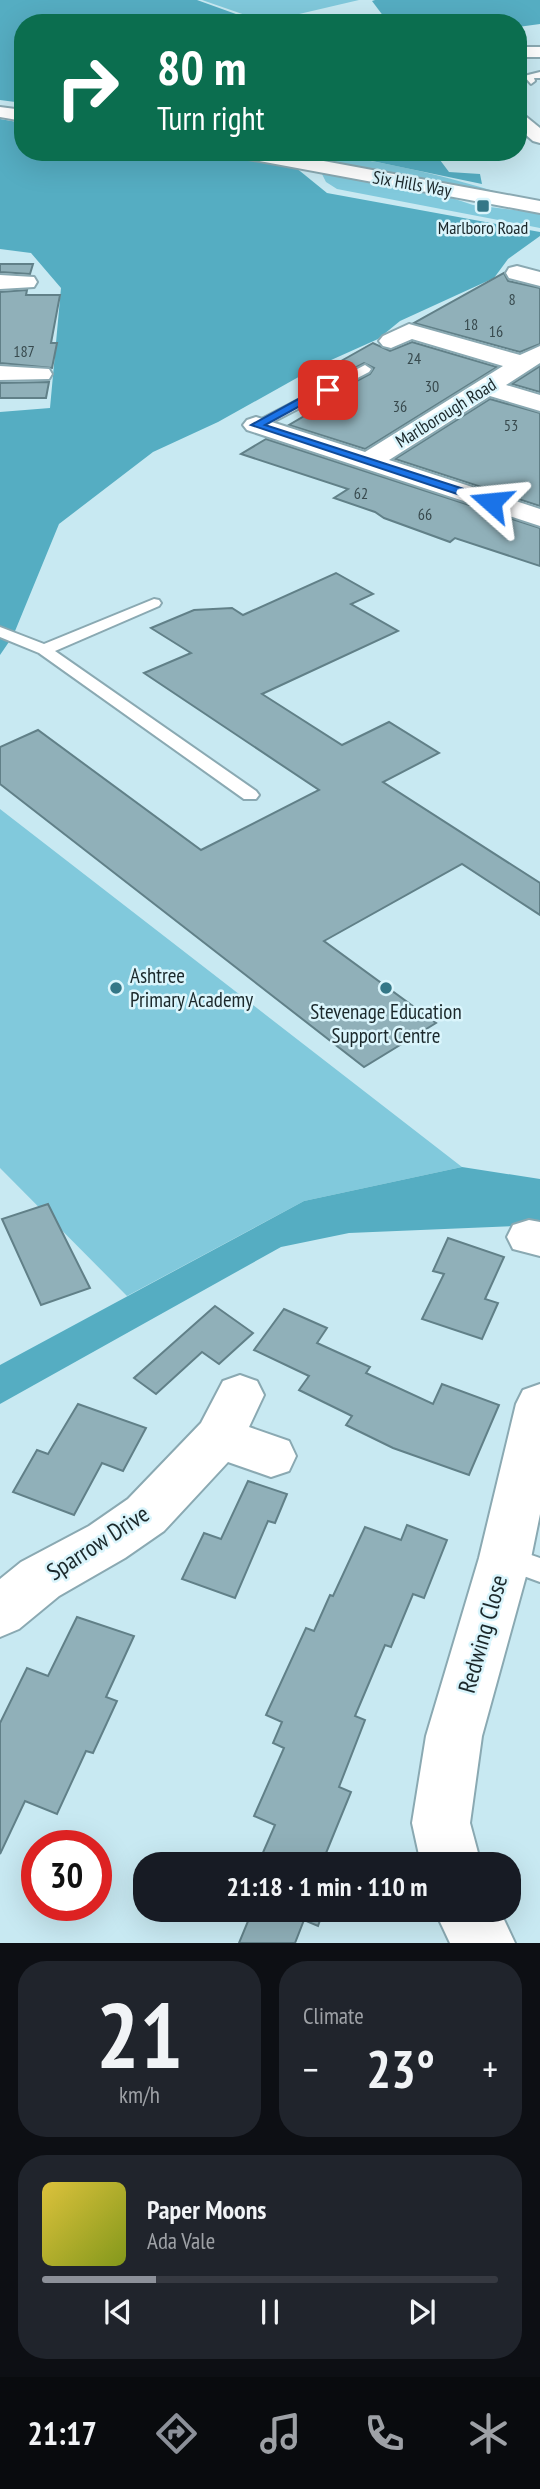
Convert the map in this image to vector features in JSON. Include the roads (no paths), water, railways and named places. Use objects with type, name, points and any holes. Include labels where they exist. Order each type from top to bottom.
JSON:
[{"type":"street","name":"Six Hills Way","points":[[292,161],[540,207]]},
{"type":"street","points":[[517,273],[540,279]]},
{"type":"street","points":[[0,282],[26,282]]},
{"type":"street","name":"Marlborough Road","points":[[391,341],[409,331],[532,359]]},
{"type":"street","name":"Marlborough Road","points":[[368,462],[532,359]]},
{"type":"street","points":[[0,373],[40,374]]},
{"type":"street","points":[[487,387],[540,402]]},
{"type":"street","name":"Marlborough Road","points":[[256,425],[540,518]]},
{"type":"street","name":"Redwing Close","points":[[448,1852],[442,1823],[454,1736],[523,1564],[533,1427],[540,1404]]},
{"type":"street","name":"Sparrow Drive","points":[[0,1612],[40,1579],[107,1542],[146,1515],[176,1486],[230,1416],[271,1456]]},
{"type":"street","points":[[472,1922],[484,1943]]},
{"type":"lane","points":[[531,82],[528,76],[540,75]]},
{"type":"lane","points":[[256,425],[365,369]]},
{"type":"lane","points":[[44,650],[154,603]]},
{"type":"lane","points":[[0,632],[44,650],[250,795]]},
{"type":"place","name":"Marlboro Road","points":[[483,206]]},
{"type":"place","name":"Ashtree Primary Academy","points":[[116,988]]},
{"type":"place","name":"Stevenage Education Support Centre","points":[[386,988]]}]
